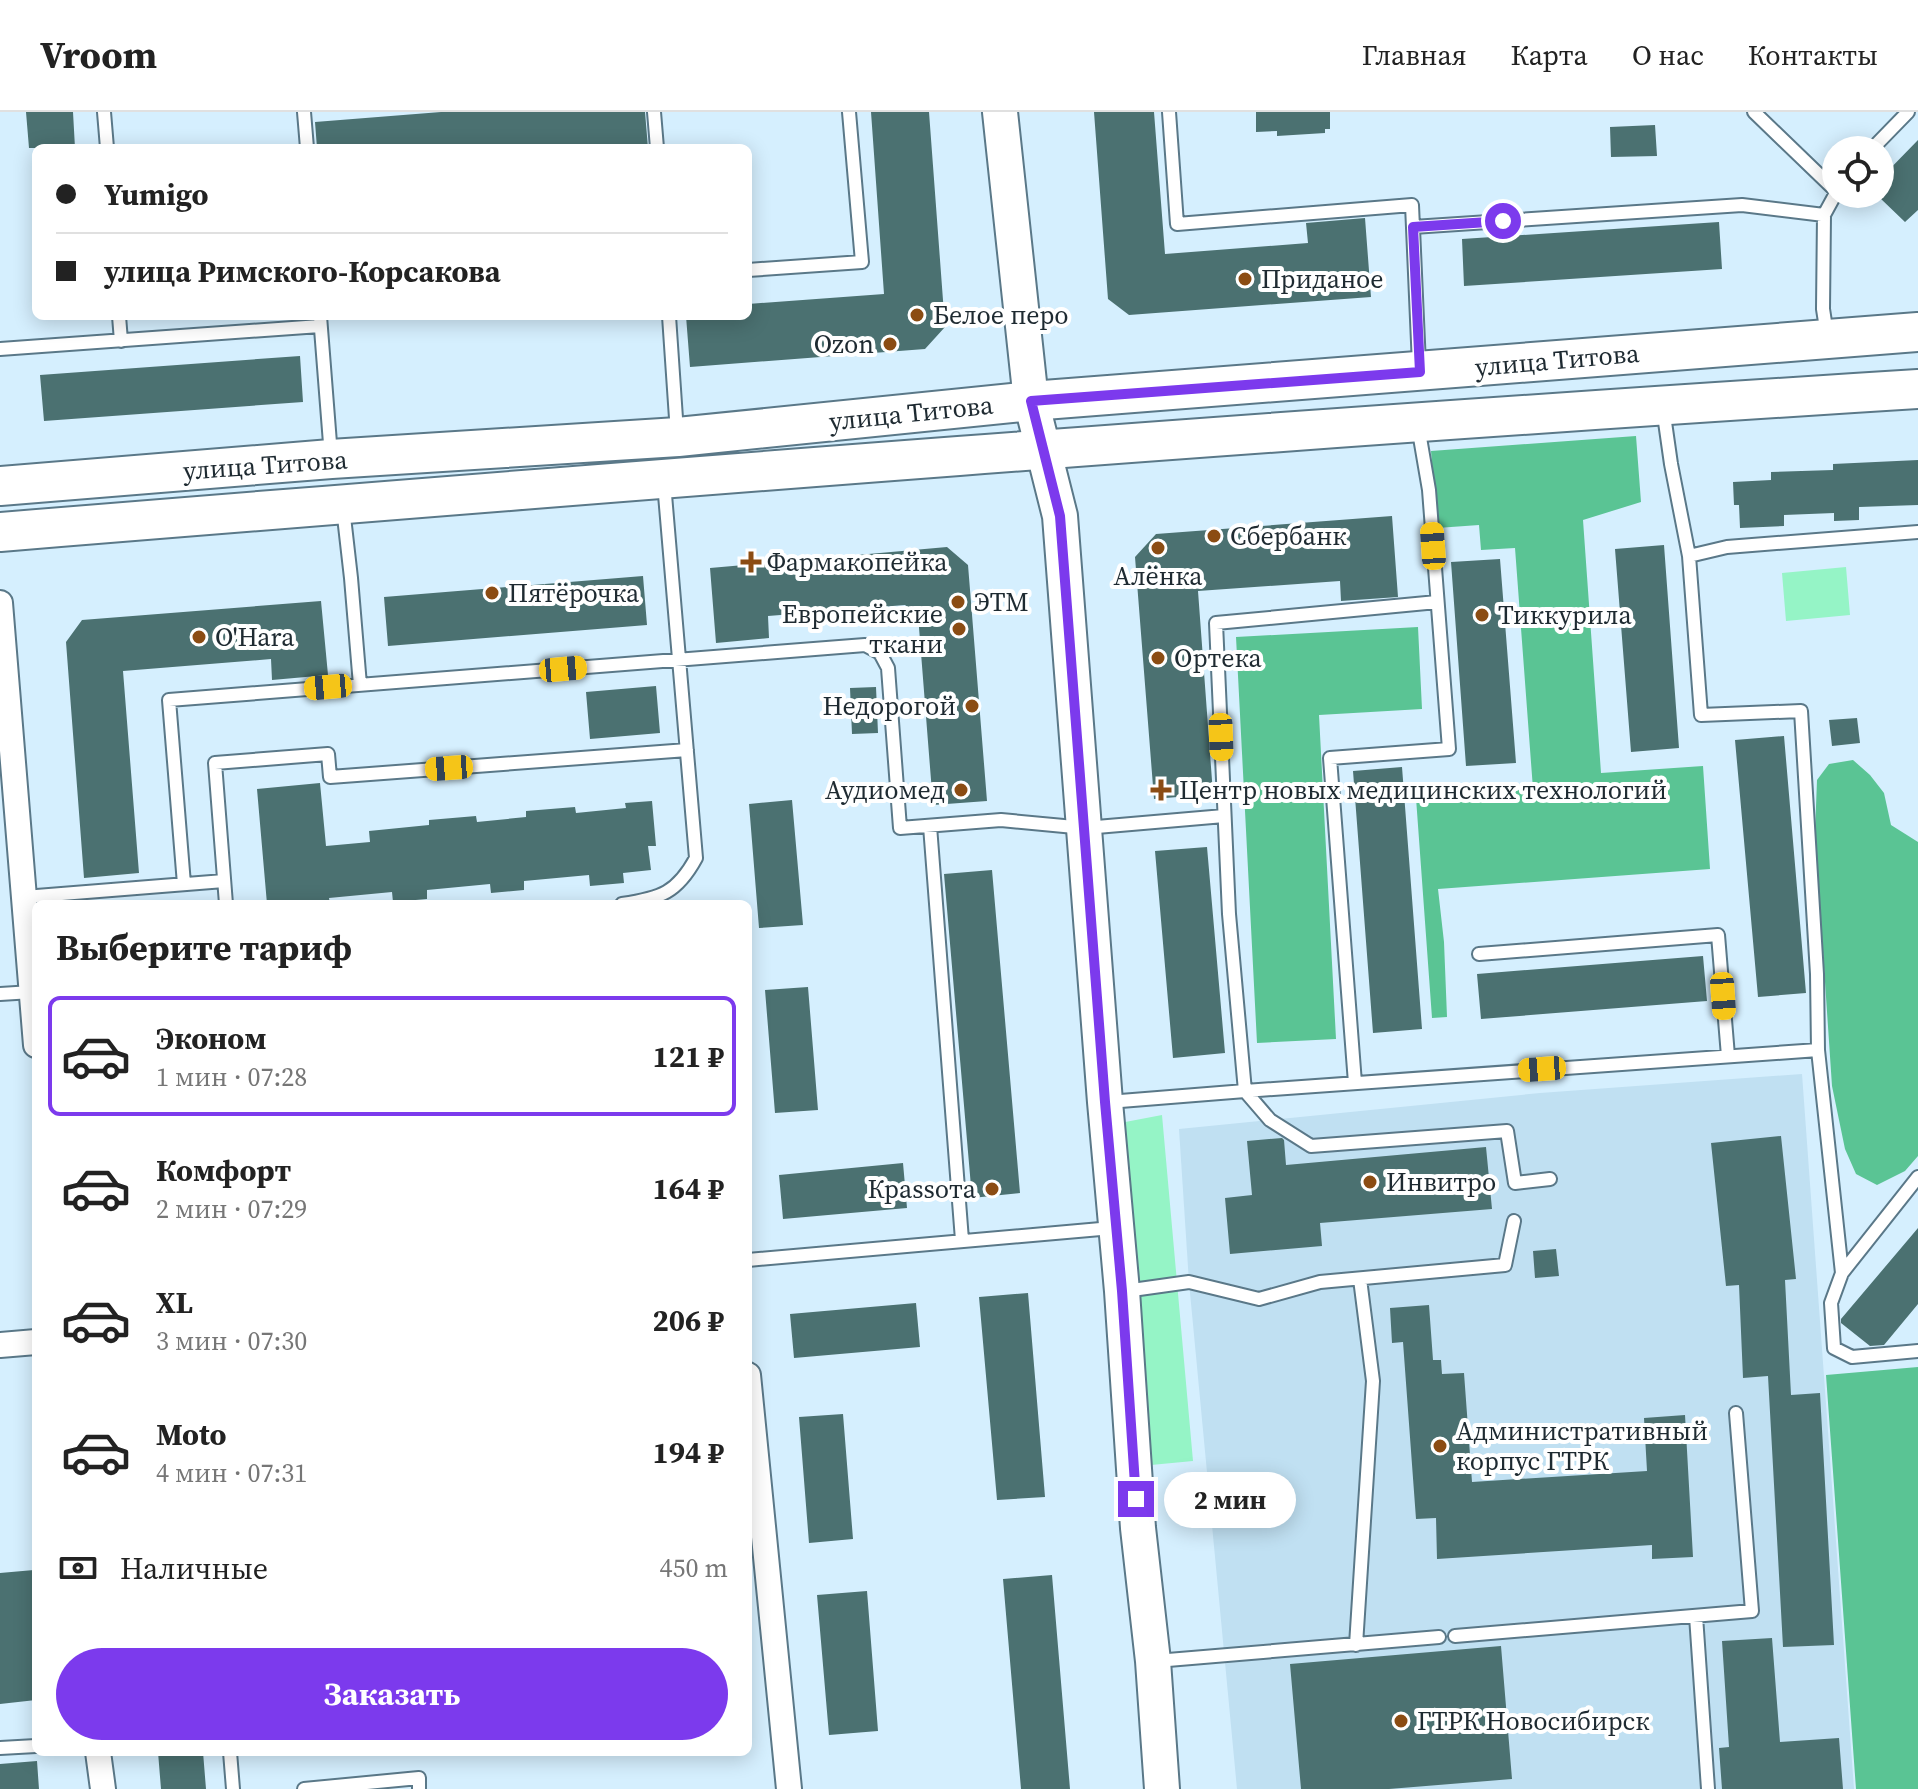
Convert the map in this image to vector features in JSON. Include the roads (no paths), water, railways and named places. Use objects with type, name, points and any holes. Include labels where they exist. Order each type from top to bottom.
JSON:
[{"type":"main road","name":"улица Титова","points":[[0,486],[331,459],[678,437],[1031,401],[1918,332]]},
{"type":"main road","name":"улица Титова","points":[[0,532],[1043,450],[1918,389]]},
{"type":"street","points":[[1000,112],[1031,401],[1060,516],[1138,1528],[1153,1661],[1162,1789]]},
{"type":"street","points":[[0,603],[6,760],[24,897],[32,992]]},
{"type":"street","points":[[0,1345],[32,1342]]},
{"type":"street","points":[[752,1457],[789,1789]]},
{"type":"street","points":[[99,1756],[103,1789]]},
{"type":"lane","points":[[104,112],[107,144]]},
{"type":"lane","points":[[304,112],[307,144]]},
{"type":"lane","points":[[654,112],[657,144]]},
{"type":"lane","points":[[752,270],[862,262],[849,112]]},
{"type":"lane","points":[[1169,112],[1177,224],[1412,205],[1420,372]]},
{"type":"lane","points":[[1754,112],[1822,178]]},
{"type":"lane","points":[[1885,136],[1908,112]]},
{"type":"lane","points":[[1413,227],[1742,205],[1824,215]]},
{"type":"lane","points":[[1827,338],[1823,309],[1824,215],[1828,208]]},
{"type":"lane","points":[[119,320],[121,341]]},
{"type":"lane","points":[[669,320],[678,437]]},
{"type":"lane","points":[[0,349],[121,341],[320,321],[331,459]]},
{"type":"lane","points":[[1663,405],[1689,556],[1701,715],[1801,711],[1817,974],[1818,1050],[1842,1273]]},
{"type":"lane","points":[[1355,1083],[1330,758],[1449,749],[1429,490],[1417,423]]},
{"type":"lane","points":[[645,900],[668,892],[685,878],[696,858],[663,480]]},
{"type":"lane","points":[[343,505],[360,685]]},
{"type":"lane","points":[[1689,556],[1727,547],[1918,532]]},
{"type":"lane","points":[[1437,602],[1216,623],[1229,914],[1245,1091],[1270,1120],[1311,1146],[1507,1131],[1515,1183],[1550,1179]]},
{"type":"lane","points":[[184,884],[169,700],[865,645],[880,653],[888,668],[900,828],[1001,820],[1085,828],[1224,816]]},
{"type":"lane","points":[[226,900],[215,763],[328,754],[330,777],[687,750]]},
{"type":"lane","points":[[930,826],[962,1240]]},
{"type":"lane","points":[[24,897],[224,881]]},
{"type":"lane","points":[[1479,954],[1718,935],[1728,1056]]},
{"type":"lane","points":[[0,994],[32,992]]},
{"type":"lane","points":[[1105,1102],[1818,1050]]},
{"type":"lane","points":[[1918,1177],[1842,1273],[1831,1303],[1834,1348],[1852,1357],[1918,1351]]},
{"type":"lane","points":[[1122,1291],[1189,1282],[1259,1299],[1320,1282],[1505,1265],[1514,1221]]},
{"type":"lane","points":[[752,1260],[1115,1228]]},
{"type":"lane","points":[[1356,1645],[1373,1381],[1360,1279]]},
{"type":"lane","points":[[1455,1636],[1752,1611],[1736,1413]]},
{"type":"lane","points":[[1696,1616],[1708,1789]]},
{"type":"lane","points":[[1153,1661],[1439,1637]]},
{"type":"lane","points":[[0,1748],[32,1746]]},
{"type":"lane","points":[[230,1756],[233,1789]]},
{"type":"lane","points":[[304,1789],[419,1778],[419,1789]]},
{"type":"place","name":"Приданое","points":[[1245,279]]},
{"type":"place","name":"Белое перо","points":[[917,315]]},
{"type":"place","name":"Ozon","points":[[890,344]]},
{"type":"place","name":"Сбербанк","points":[[1214,536]]},
{"type":"place","name":"Алёнка","points":[[1158,548]]},
{"type":"place","name":"Фармакопейка","points":[[751,562]]},
{"type":"place","name":"Пятёрочка","points":[[492,593]]},
{"type":"place","name":"ЭТМ","points":[[958,602]]},
{"type":"place","name":"Тиккурила","points":[[1482,615]]},
{"type":"place","name":"Европейские ткани","points":[[959,629]]},
{"type":"place","name":"O'Hara","points":[[199,637]]},
{"type":"place","name":"Ортека","points":[[1158,658]]},
{"type":"place","name":"Недорогой","points":[[972,706]]},
{"type":"place","name":"Аудиомед","points":[[961,790]]},
{"type":"place","name":"Центр новых медицинских технологий","points":[[1161,790]]},
{"type":"place","name":"Инвитро","points":[[1370,1182]]},
{"type":"place","name":"Краssота","points":[[992,1189]]},
{"type":"place","name":"Административный корпус ГТРК","points":[[1440,1446]]},
{"type":"place","name":"ГТРК Новосибирск","points":[[1401,1721]]}]
